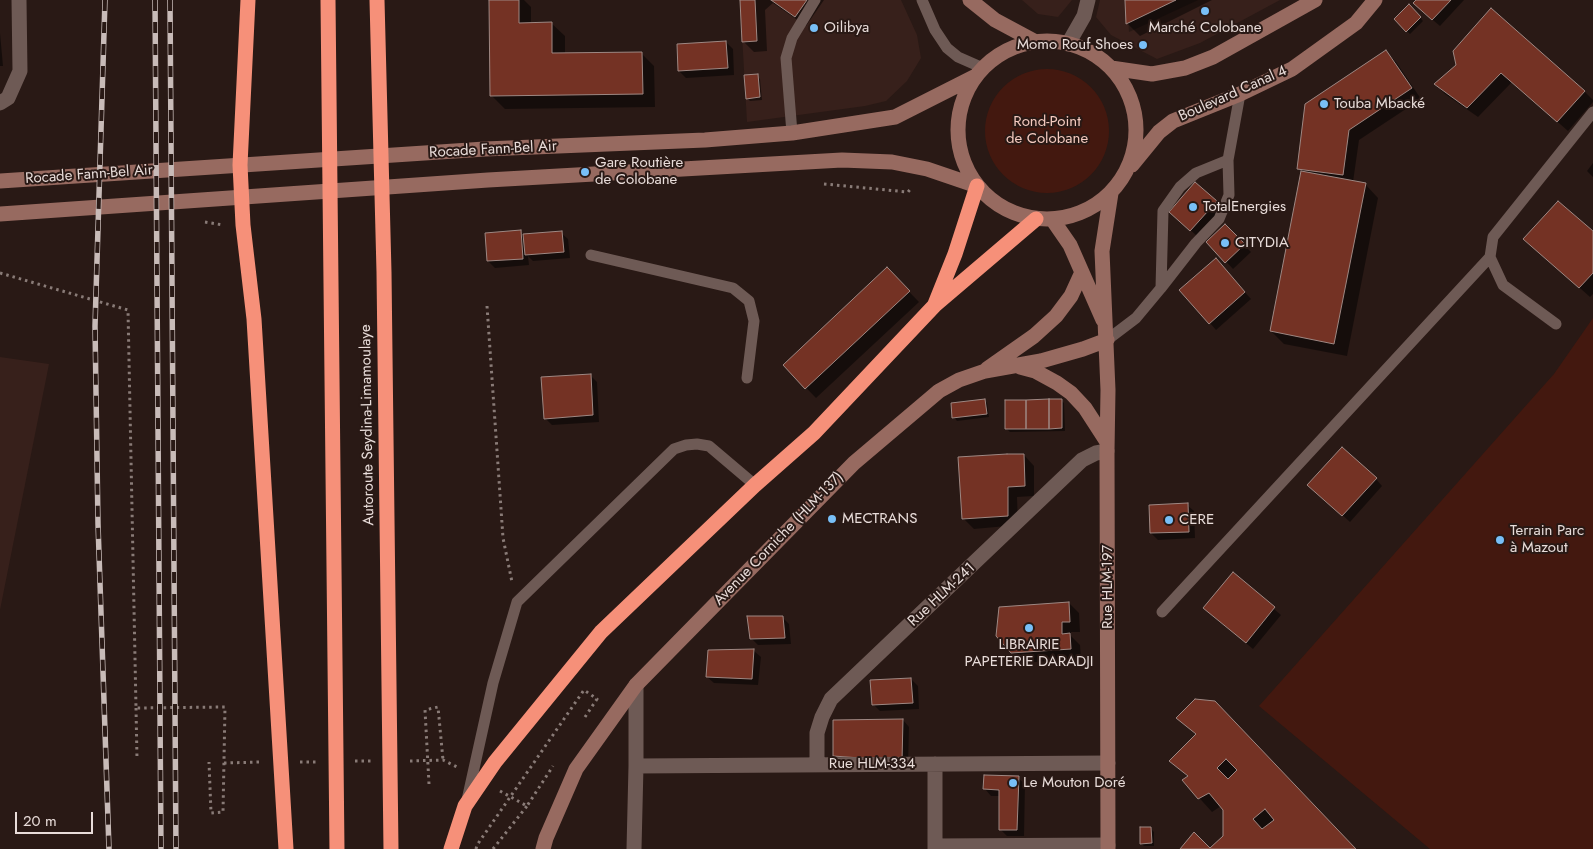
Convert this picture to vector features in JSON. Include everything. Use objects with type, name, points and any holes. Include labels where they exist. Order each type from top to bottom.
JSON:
[{"type":"highway","points":[[248,0],[240,165],[243,225],[254,319],[286,849]]},
{"type":"highway","points":[[328,0],[337,849]]},
{"type":"highway","name":"Autoroute Seydina-Limamoulaye","points":[[378,0],[384,272],[391,849]]},
{"type":"highway","points":[[934,305],[955,254],[977,186]]},
{"type":"highway","points":[[451,849],[465,806],[495,762],[601,632],[755,484],[814,433],[934,305],[1036,219]]},
{"type":"main road","points":[[970,0],[996,20],[1036,42]]},
{"type":"main road","name":"Boulevard Canal 4","points":[[1122,178],[1147,145],[1173,121],[1240,94],[1292,69],[1356,23],[1375,0]]},
{"type":"main road","points":[[1111,68],[1152,74],[1185,68],[1213,57],[1312,1]]},
{"type":"main road","points":[[1036,42],[1068,44],[1100,58],[1122,82],[1134,109],[1136,123],[1133,154],[1122,178],[1111,192],[1087,210],[1072,216],[1052,219],[1036,219],[1008,211],[985,195],[967,171],[961,158],[957,127],[964,97],[979,72],[999,55],[1010,49],[1036,42]]},
{"type":"main road","name":"Rocade Fann-Bel Air","points":[[0,181],[485,150],[705,140],[792,133],[895,117],[979,72]]},
{"type":"main road","name":"Rocade Fann-Bel Air","points":[[0,214],[488,180],[842,160],[892,162],[928,169],[977,186]]},
{"type":"main road","name":"Rue HLM-197","points":[[1108,847],[1108,390],[1102,251],[1111,192]]},
{"type":"main road","points":[[1052,219],[1070,246],[1106,333]]},
{"type":"main road","points":[[984,371],[1034,336],[1056,316],[1071,296],[1082,272]]},
{"type":"main road","name":"Avenue Corniche (HLM-137)","points":[[543,849],[576,769],[636,685],[854,463],[939,391],[959,380],[984,371],[1058,357],[1084,349],[1106,333]]},
{"type":"main road","points":[[1014,366],[1035,371],[1058,383],[1071,393],[1086,408],[1107,447]]},
{"type":"street","points":[[0,103],[8,98],[20,71],[19,0]]},
{"type":"street","points":[[1068,44],[1084,16],[1088,0]]},
{"type":"street","name":"Rue HLM-241","points":[[817,765],[817,733],[831,699],[1082,460],[1107,447]]},
{"type":"street","points":[[634,849],[636,685]]},
{"type":"street","name":"Rue HLM-334","points":[[636,766],[1108,763]]},
{"type":"street","points":[[935,764],[935,848],[1108,847]]},
{"type":"lane","points":[[792,133],[786,58],[792,38],[815,0]]},
{"type":"lane","points":[[922,0],[935,30],[947,48],[979,72]]},
{"type":"lane","points":[[1106,333],[1136,318],[1196,243],[1219,219],[1229,195],[1228,160],[1240,94]]},
{"type":"lane","points":[[1556,324],[1503,285],[1490,257],[1493,237],[1593,112]]},
{"type":"lane","points":[[1161,288],[1163,211],[1180,187],[1196,173],[1228,160]]},
{"type":"lane","points":[[591,255],[733,288],[749,301],[754,321],[747,378]]},
{"type":"lane","points":[[1162,612],[1490,257]]},
{"type":"lane","points":[[465,806],[493,683],[517,602],[674,450],[686,445],[710,446],[755,484]]},
{"type":"path","points":[[0,273],[128,310],[137,759]]},
{"type":"path","points":[[487,306],[503,538],[517,602]]},
{"type":"path","points":[[476,849],[584,690],[597,699],[581,724]]},
{"type":"path","points":[[136,708],[225,707],[224,812],[211,813],[209,762]]},
{"type":"path","points":[[429,784],[425,710],[438,707],[443,760],[460,769]]},
{"type":"path","points":[[493,849],[527,806],[554,764]]},
{"type":"path","points":[[493,787],[527,806]]},
{"type":"shaded area","points":[[740,0],[901,0],[917,35],[921,58],[907,81],[886,101],[865,106],[747,122]]},
{"type":"shaded area","points":[[1022,0],[1072,0],[1058,17],[1038,14]]},
{"type":"shaded area","points":[[1100,0],[1127,0],[1129,32],[1198,0],[1280,0],[1200,43],[1157,59],[1111,35],[1096,17]]},
{"type":"shaded area","points":[[0,357],[49,364],[0,610]]},
{"type":"green space","name":"Rond-Point de Colobane","points":[[1047,69],[1071,74],[1082,79],[1091,87],[1099,96],[1104,107],[1109,131],[1104,155],[1099,166],[1091,175],[1082,183],[1071,188],[1047,193],[1023,188],[1012,183],[1003,175],[995,166],[990,155],[985,131],[990,107],[995,96],[1003,87],[1012,79],[1023,74]]},
{"type":"green space","name":"Terrain Parc à Mazout","points":[[1593,318],[1593,849],[1430,849],[1259,706],[1554,374]]},
{"type":"building","points":[[489,0],[519,0],[519,23],[552,22],[552,53],[642,52],[643,94],[490,96]]},
{"type":"building","points":[[740,0],[755,0],[757,41],[742,42]]},
{"type":"building","points":[[771,0],[807,0],[795,17]]},
{"type":"building","points":[[1125,0],[1176,0],[1126,24]]},
{"type":"building","points":[[1416,0],[1451,0],[1432,20],[1413,3]]},
{"type":"building","points":[[1409,4],[1421,17],[1406,32],[1394,19]]},
{"type":"building","points":[[1491,8],[1585,91],[1557,122],[1501,73],[1467,108],[1434,84],[1456,65],[1453,51]]},
{"type":"building","points":[[726,41],[728,68],[678,71],[677,44]]},
{"type":"building","points":[[1386,50],[1412,88],[1349,130],[1343,175],[1297,169],[1305,104]]},
{"type":"building","points":[[758,74],[760,97],[746,99],[744,75]]},
{"type":"building","points":[[1301,171],[1366,183],[1334,344],[1270,331]]},
{"type":"building","name":"TotalEnergies","points":[[1195,182],[1217,201],[1190,231],[1169,212]]},
{"type":"building","points":[[1558,201],[1593,231],[1593,273],[1579,288],[1523,239]]},
{"type":"building","name":"CITYDIA","points":[[1225,224],[1245,244],[1225,263],[1206,242]]},
{"type":"building","points":[[521,230],[523,259],[487,261],[485,233]]},
{"type":"building","points":[[562,231],[564,252],[525,255],[523,234]]},
{"type":"building","points":[[1216,258],[1245,292],[1209,324],[1179,290]]},
{"type":"building","points":[[887,267],[910,291],[805,389],[783,365]]},
{"type":"building","points":[[591,374],[593,415],[544,419],[541,377]]},
{"type":"building","points":[[985,399],[987,414],[952,418],[951,403]]},
{"type":"building","points":[[1049,399],[1049,429],[1026,429],[1026,400]]},
{"type":"building","points":[[1049,399],[1062,399],[1062,428],[1049,429]]},
{"type":"building","points":[[1005,400],[1026,400],[1026,429],[1005,429]]},
{"type":"building","points":[[1342,447],[1377,478],[1342,516],[1307,485]]},
{"type":"building","points":[[1024,454],[1025,486],[1008,487],[1008,516],[962,519],[958,457]]},
{"type":"building","points":[[1188,503],[1189,532],[1150,533],[1149,505]]},
{"type":"building","points":[[1233,572],[1275,607],[1246,643],[1203,608]]},
{"type":"building","name":"LIBRAIRIE PAPETERIE DARADJI","points":[[1069,602],[1070,622],[1062,622],[1062,634],[1070,633],[1071,649],[1011,653],[996,636],[999,607]]},
{"type":"building","points":[[747,616],[783,616],[785,638],[750,639]]},
{"type":"building","points":[[754,649],[752,679],[706,677],[708,650]]},
{"type":"building","points":[[911,678],[913,703],[872,705],[870,680]]},
{"type":"building","points":[[1195,699],[1215,701],[1356,849],[1180,849],[1194,832],[1210,848],[1223,836],[1223,810],[1209,793],[1198,799],[1182,780],[1188,776],[1169,761],[1196,734],[1176,718]],"holes":[[[1226,759],[1237,770],[1228,779],[1217,768]],[[1265,809],[1274,820],[1262,829],[1253,819]]]},
{"type":"building","points":[[903,719],[902,761],[833,756],[833,720]]},
{"type":"building","points":[[984,775],[1019,776],[1017,830],[999,830],[999,790],[983,789]]},
{"type":"building","points":[[1140,827],[1151,827],[1152,843],[1140,844]]},
{"type":"railway","points":[[105,0],[95,326],[98,524],[109,849]]},
{"type":"railway","points":[[155,0],[161,849]]},
{"type":"railway","points":[[170,0],[176,849]]},
{"type":"place","name":"Marché Colobane","points":[[1205,11]]},
{"type":"place","name":"Oilibya","points":[[814,28]]},
{"type":"place","name":"Momo Rouf Shoes","points":[[1143,45]]},
{"type":"place","name":"Touba Mbacké","points":[[1324,104]]},
{"type":"place","name":"Gare Routière de Colobane","points":[[585,172]]},
{"type":"place","name":"TotalEnergies","points":[[1193,207]]},
{"type":"place","name":"CITYDIA","points":[[1225,243]]},
{"type":"place","name":"MECTRANS","points":[[832,519]]},
{"type":"place","name":"CERE","points":[[1169,520]]},
{"type":"place","name":"Terrain Parc à Mazout","points":[[1500,540]]},
{"type":"place","name":"LIBRAIRIE PAPETERIE DARADJI","points":[[1029,628]]},
{"type":"place","name":"Le Mouton Doré","points":[[1013,783]]}]
